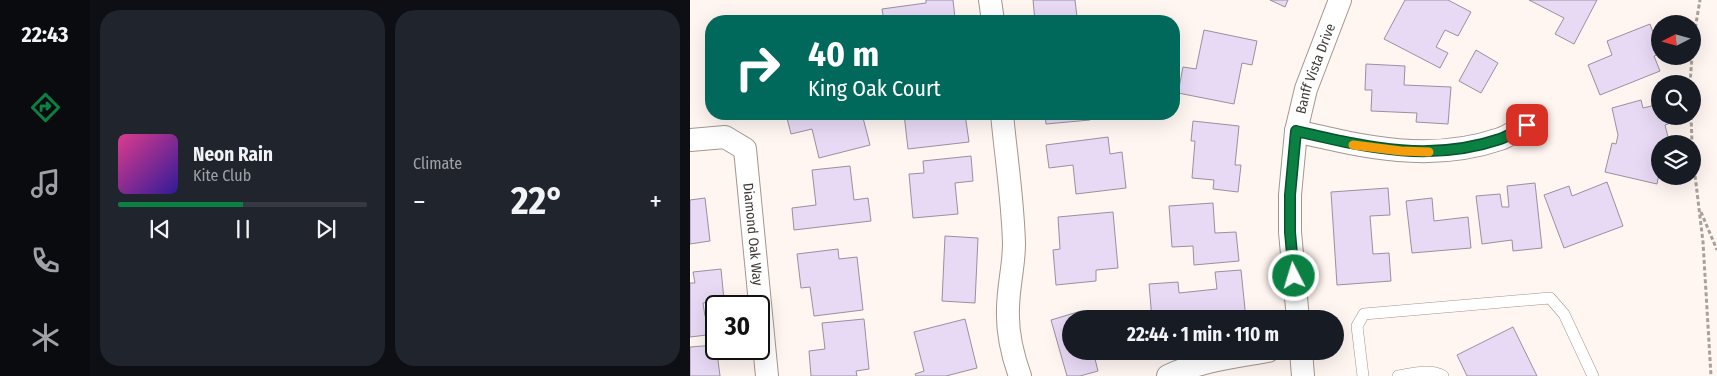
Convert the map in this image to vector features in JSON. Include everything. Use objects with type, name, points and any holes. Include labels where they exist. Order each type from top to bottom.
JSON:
[{"type":"street","points":[[990,0],[991,15]]},
{"type":"street","name":"Banff Vista Drive","points":[[1297,310],[1290,232],[1290,195],[1296,131],[1306,89],[1340,0]]},
{"type":"street","points":[[1003,120],[1014,233],[1014,258],[1008,307],[1008,332],[1012,355],[1020,376]]},
{"type":"street","points":[[1296,131],[1355,145],[1428,153],[1454,150],[1501,138],[1527,125]]},
{"type":"street","name":"Diamond Oak Way","points":[[690,140],[725,136],[745,149],[767,376]]},
{"type":"street","points":[[1168,376],[1218,360]]},
{"type":"street","points":[[1302,360],[1303,376]]},
{"type":"lane","points":[[1363,376],[1357,326],[1364,314],[1550,298],[1564,314],[1593,376]]},
{"type":"lane","points":[[1398,376],[1436,372],[1442,376]]},
{"type":"path","points":[[1697,15],[1700,0]]},
{"type":"path","points":[[1696,185],[1703,242],[1710,376]]},
{"type":"path","points":[[1699,206],[1717,250]]},
{"type":"building","points":[[926,0],[953,0],[955,15],[883,15],[882,9],[926,3]]},
{"type":"building","points":[[1033,0],[1075,0],[1077,15],[1034,15]]},
{"type":"building","points":[[1270,0],[1288,0],[1285,7]]},
{"type":"building","points":[[1405,0],[1448,0],[1471,12],[1458,36],[1445,30],[1436,47],[1448,53],[1440,68],[1384,39]]},
{"type":"building","points":[[1529,0],[1597,0],[1574,44],[1555,34],[1564,18]]},
{"type":"building","points":[[1650,24],[1651,65],[1658,65],[1660,71],[1600,95],[1588,65],[1612,55],[1607,41]]},
{"type":"building","points":[[1204,30],[1257,41],[1252,65],[1242,63],[1234,104],[1180,93],[1183,67],[1196,69]]},
{"type":"building","points":[[1476,50],[1498,63],[1481,93],[1459,81]]},
{"type":"building","points":[[1366,64],[1405,66],[1404,85],[1451,87],[1448,124],[1416,122],[1417,113],[1371,111],[1372,90],[1365,90]]},
{"type":"building","points":[[1641,100],[1643,108],[1651,106],[1651,125],[1665,125],[1668,135],[1651,135],[1651,183],[1605,172],[1612,143],[1616,144],[1618,135],[1612,108]]},
{"type":"building","points":[[788,120],[864,120],[870,145],[819,158],[812,129],[791,134]]},
{"type":"building","points":[[905,120],[966,120],[969,142],[908,149]]},
{"type":"building","points":[[1046,120],[1090,120],[1046,124]]},
{"type":"building","points":[[1193,121],[1239,126],[1235,165],[1241,165],[1238,192],[1213,189],[1214,180],[1192,178],[1195,141],[1191,141]]},
{"type":"building","points":[[1108,137],[1110,154],[1122,152],[1126,188],[1076,194],[1073,165],[1049,168],[1046,145]]},
{"type":"building","points":[[971,156],[973,181],[955,183],[958,214],[913,218],[909,174],[924,173],[923,161]]},
{"type":"building","points":[[850,166],[854,200],[868,198],[871,221],[794,230],[792,208],[816,205],[812,170]]},
{"type":"building","points":[[1607,182],[1623,226],[1564,248],[1544,195],[1569,186],[1572,196]]},
{"type":"building","points":[[1535,183],[1542,248],[1513,251],[1512,240],[1482,244],[1476,196],[1500,194],[1502,207],[1509,207],[1507,186]]},
{"type":"building","points":[[1388,188],[1390,215],[1370,216],[1373,254],[1389,253],[1391,281],[1337,285],[1331,192]]},
{"type":"building","points":[[705,198],[710,241],[690,244],[690,200]]},
{"type":"building","points":[[1432,198],[1434,221],[1468,217],[1471,248],[1412,253],[1406,201]]},
{"type":"building","points":[[1213,203],[1215,233],[1236,232],[1239,261],[1194,265],[1193,246],[1172,247],[1169,206]]},
{"type":"building","points":[[1113,212],[1118,268],[1096,270],[1096,281],[1056,285],[1053,250],[1060,249],[1058,217]]},
{"type":"building","points":[[945,236],[978,238],[975,303],[942,301]]},
{"type":"building","points":[[838,249],[839,259],[857,257],[863,310],[814,316],[810,287],[801,288],[797,254]]},
{"type":"building","points":[[721,269],[724,295],[705,295],[705,303],[703,303],[705,335],[690,337],[690,283],[695,283],[693,272]]},
{"type":"building","points":[[1241,270],[1245,310],[1151,310],[1149,284],[1178,282],[1179,293],[1217,289],[1215,272]]},
{"type":"building","points":[[1062,317],[1062,358],[1051,320]]},
{"type":"building","points":[[864,319],[869,369],[856,371],[857,376],[811,376],[809,351],[825,349],[822,323]]},
{"type":"building","points":[[965,319],[977,368],[946,376],[916,376],[915,374],[924,371],[914,332]]},
{"type":"building","points":[[1513,327],[1537,376],[1467,376],[1457,355]]},
{"type":"building","points":[[705,346],[705,360],[718,360],[720,376],[690,376],[690,347]]},
{"type":"building","points":[[1062,360],[1095,360],[1098,371],[1080,376],[1067,376]]},
{"type":"slow traffic","points":[[1353,145],[1401,151],[1429,152]]},
{"type":"route","points":[[1294,276],[1290,232],[1290,195],[1296,131],[1355,145],[1428,153],[1480,144],[1501,138],[1527,125]]}]
